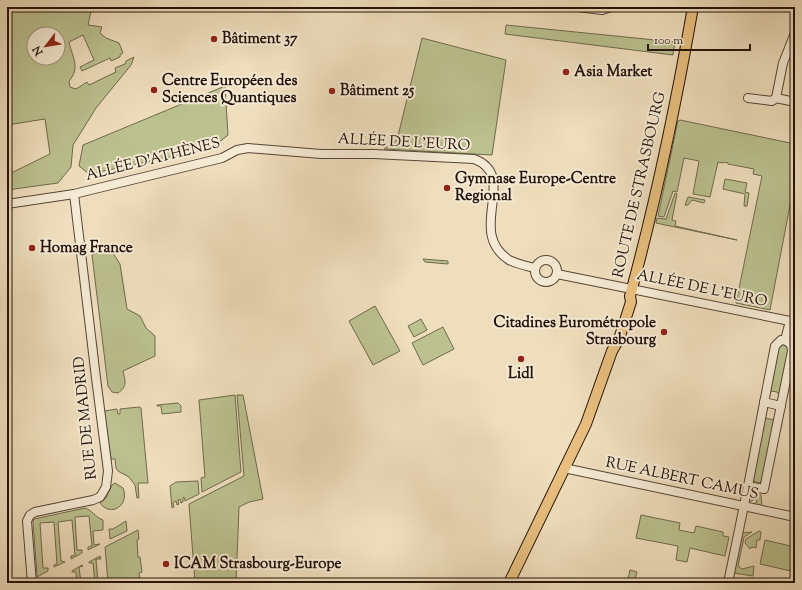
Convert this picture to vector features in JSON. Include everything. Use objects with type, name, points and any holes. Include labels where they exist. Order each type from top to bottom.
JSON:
[{"type":"main road","name":"ROUTE DE STRASBOURG","points":[[509,583],[586,424],[612,351],[619,339],[631,302],[631,292],[653,203],[680,80],[693,7]]},
{"type":"street","points":[[578,7],[602,10],[611,7]]},
{"type":"street","points":[[776,98],[783,63],[795,33]]},
{"type":"street","points":[[748,98],[772,101],[776,98],[795,102]]},
{"type":"street","name":"ALLÉE DE L'EURO","points":[[237,150],[256,148],[321,154],[374,154],[474,159],[481,162],[489,169],[494,181],[490,220],[490,229],[494,242],[501,253],[510,260],[535,268]]},
{"type":"street","name":"ALLÉE D'ATHÈNES","points":[[7,204],[74,194],[222,158],[237,150]]},
{"type":"street","name":"RUE DE MADRID","points":[[32,583],[27,521],[28,516],[34,512],[88,502],[103,493],[108,479],[108,464],[97,392],[74,194]]},
{"type":"street","points":[[548,260],[556,266],[557,274],[553,280],[546,282],[542,281],[537,277],[535,268],[538,262],[548,260]]},
{"type":"street","name":"ALLÉE DE L'EURO","points":[[557,274],[631,292],[792,322]]},
{"type":"street","points":[[785,340],[792,322]]},
{"type":"street","points":[[728,583],[775,346],[778,342],[785,340]]},
{"type":"street","points":[[748,486],[764,489],[792,351],[790,345],[785,340]]},
{"type":"street","points":[[764,402],[781,406]]},
{"type":"street","name":"RUE ALBERT CAMUS","points":[[564,468],[795,518]]},
{"type":"green space","points":[[7,7],[92,7],[88,25],[102,27],[100,33],[106,38],[119,43],[123,53],[120,57],[111,61],[110,58],[82,71],[80,67],[94,60],[83,35],[69,42],[75,62],[73,76],[69,81],[70,87],[76,89],[87,82],[89,85],[116,72],[115,68],[125,64],[126,61],[134,57],[131,65],[96,108],[73,145],[71,167],[58,183],[7,190],[7,175],[50,154],[45,119],[7,125]]},
{"type":"green space","points":[[506,25],[675,42],[673,55],[505,34]]},
{"type":"green space","points":[[422,38],[506,60],[492,155],[384,149],[397,140]]},
{"type":"green space","points":[[225,86],[228,135],[211,149],[89,174],[79,166],[83,145]]},
{"type":"green space","points":[[680,120],[795,144],[795,179],[770,310],[736,303],[762,176],[753,174],[754,169],[718,162],[710,197],[693,194],[699,161],[684,158],[677,192],[673,191],[664,217],[658,216],[678,121]]},
{"type":"green space","points":[[725,179],[747,183],[745,192],[749,193],[747,206],[744,206],[745,194],[723,189]]},
{"type":"green space","points":[[675,193],[677,194],[672,220],[676,221],[675,226],[737,240],[656,223],[657,218],[666,219]]},
{"type":"green space","points":[[688,197],[705,200],[704,203],[692,200],[688,205],[685,205]]},
{"type":"green space","points":[[104,250],[113,253],[120,264],[127,309],[140,316],[146,328],[155,336],[155,356],[123,371],[125,386],[118,393],[112,392],[108,386],[92,255]]},
{"type":"green space","points":[[423,259],[448,261],[448,264],[425,262]]},
{"type":"green space","points":[[375,306],[400,351],[373,365],[349,321]]},
{"type":"green space","points":[[421,319],[427,330],[414,337],[408,326]]},
{"type":"green space","points":[[443,327],[454,349],[423,365],[412,343]]},
{"type":"green space","points":[[780,344],[786,345],[789,349],[780,396],[777,392],[771,391],[768,394],[777,347]]},
{"type":"green space","points":[[235,395],[241,472],[202,492],[201,478],[205,477],[199,400]]},
{"type":"green space","points":[[237,395],[243,395],[263,499],[249,502],[239,507],[236,583],[195,583],[189,504],[244,476]]},
{"type":"green space","points":[[178,403],[181,406],[181,412],[162,414],[161,406],[157,406],[157,405]]},
{"type":"green space","points":[[141,408],[148,483],[138,483],[139,498],[137,498],[135,485],[129,477],[118,471],[116,468],[115,459],[111,459],[104,411],[117,409],[118,414],[120,414],[120,409]]},
{"type":"green space","points":[[763,418],[776,420],[762,480],[760,483],[752,481]]},
{"type":"green space","points":[[198,481],[199,494],[185,501],[184,497],[183,502],[181,503],[180,499],[178,500],[179,504],[177,505],[176,501],[173,503],[174,507],[172,508],[170,486],[176,482]]},
{"type":"green space","points":[[115,483],[123,488],[124,500],[118,508],[109,509],[100,503],[106,498],[112,485]]},
{"type":"green space","points":[[751,492],[761,495],[762,507],[752,505],[757,502],[756,499],[746,503],[749,493]]},
{"type":"green space","points":[[85,508],[103,520],[103,530],[93,531],[94,545],[100,544],[88,550],[88,547],[92,546],[89,516],[75,517],[77,550],[82,550],[82,553],[71,559],[71,556],[75,555],[72,520],[58,522],[61,561],[65,562],[54,567],[54,565],[57,564],[54,522],[40,523],[43,568],[48,568],[48,571],[37,577],[33,520]]},
{"type":"green space","points":[[641,515],[680,523],[679,530],[694,533],[696,526],[723,532],[723,536],[729,537],[725,556],[690,548],[687,562],[676,560],[678,546],[636,538]]},
{"type":"green space","points":[[126,521],[127,531],[110,539],[109,529],[113,529]]},
{"type":"green space","points":[[138,530],[138,557],[140,557],[142,572],[139,573],[140,583],[108,583],[105,547]]},
{"type":"green space","points":[[759,531],[761,532],[760,540],[757,540],[756,548],[752,547],[750,549],[745,543],[746,539]]},
{"type":"green space","points":[[752,532],[744,537],[738,566],[742,569],[754,566],[753,576],[733,573],[741,533]]},
{"type":"green space","points":[[765,540],[795,547],[795,572],[760,564]]},
{"type":"green space","points":[[100,556],[101,559],[96,559],[98,583],[95,583],[93,563],[89,562]]},
{"type":"green space","points":[[82,565],[83,566],[79,567],[81,583],[77,583],[76,572],[72,571]]},
{"type":"green space","points":[[630,570],[637,572],[634,583],[627,583]]},
{"type":"place","name":"Bâtiment 37","points":[[214,39]]},
{"type":"place","name":"Asia Market","points":[[566,72]]},
{"type":"place","name":"Centre Européen des Sciences Quantiques","points":[[154,90]]},
{"type":"place","name":"Bâtiment 25","points":[[332,91]]},
{"type":"place","name":"Gymnase Europe-Centre Regional","points":[[447,188]]},
{"type":"place","name":"Homag France","points":[[32,248]]},
{"type":"place","name":"Citadines Eurométropole Strasbourg","points":[[664,332]]},
{"type":"place","name":"Lidl","points":[[521,359]]},
{"type":"place","name":"ICAM Strasbourg-Europe","points":[[166,564]]}]
